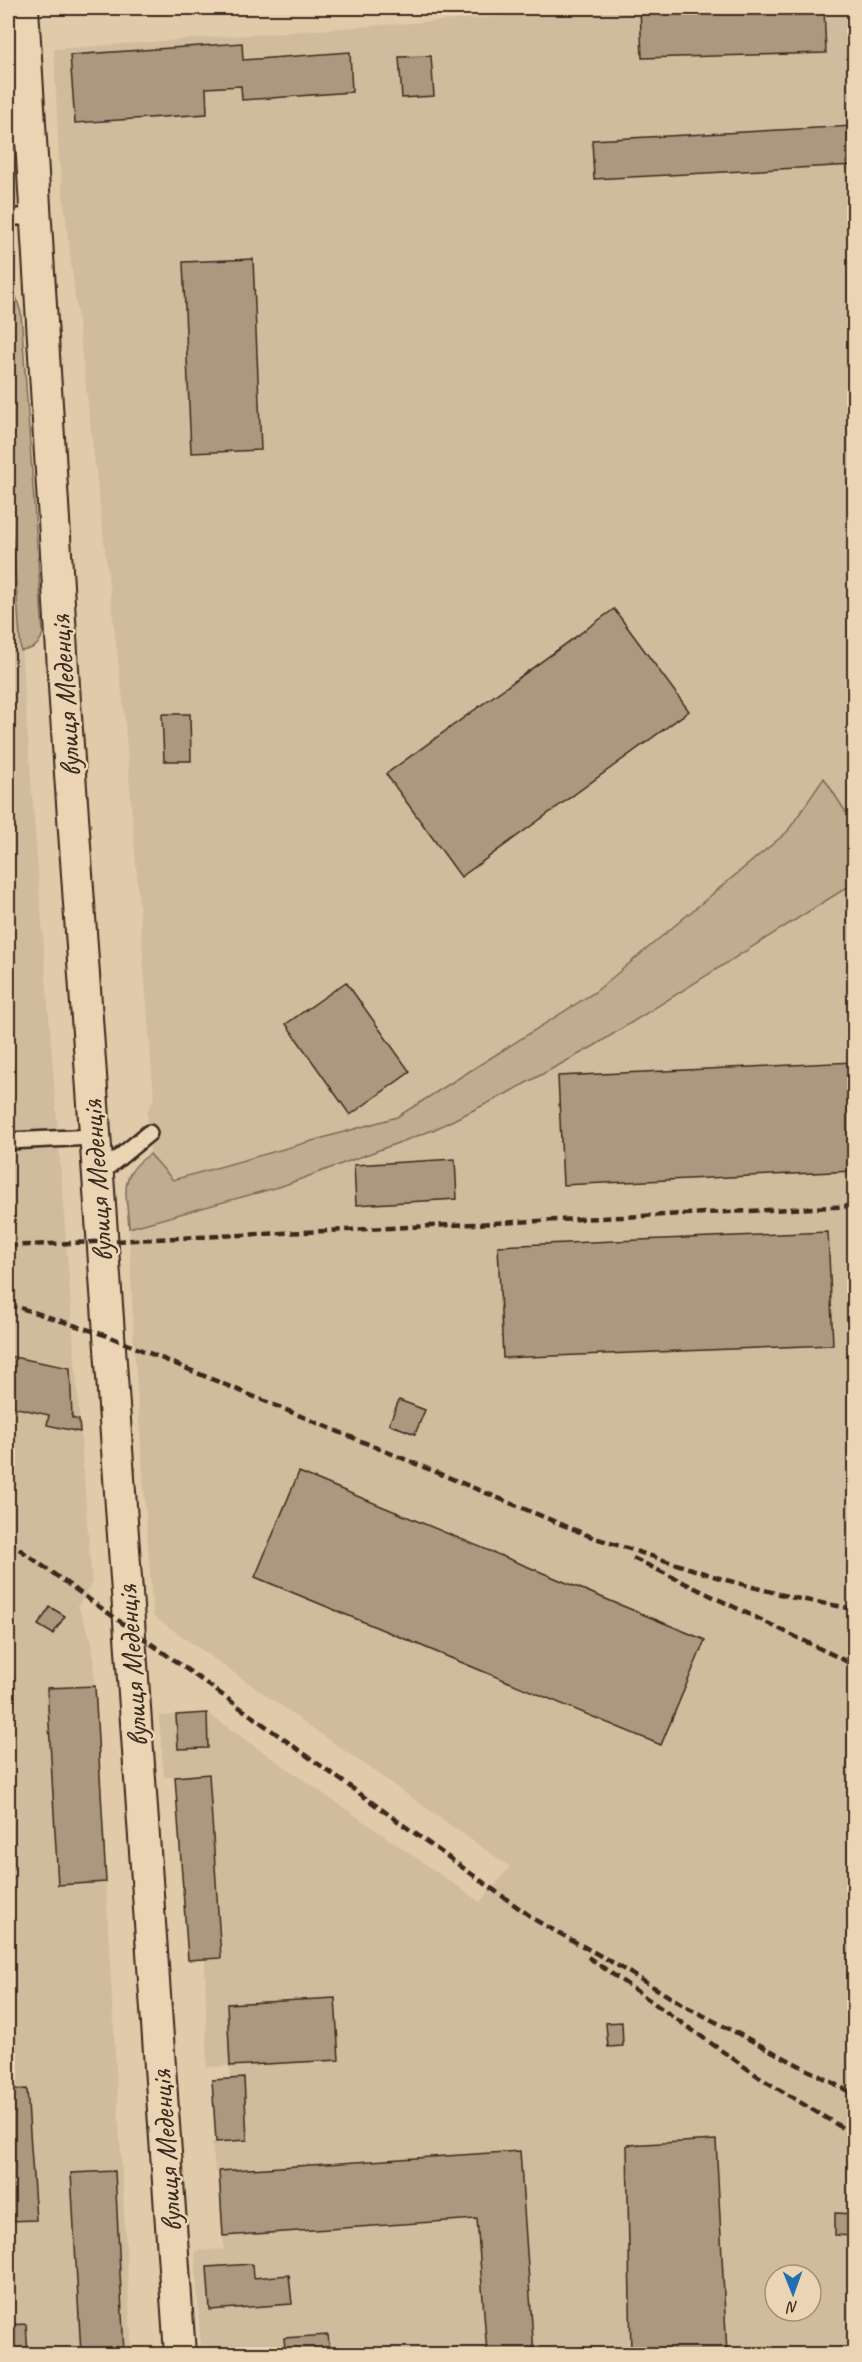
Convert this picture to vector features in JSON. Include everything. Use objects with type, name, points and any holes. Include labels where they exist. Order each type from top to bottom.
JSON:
[{"type":"street","name":"вулиця Меденція","points":[[23,8],[21,217],[97,1176],[180,2355]]},
{"type":"lane","points":[[97,1176],[149,1133]]},
{"type":"lane","points":[[8,1141],[94,1137]]},
{"type":"shaded area","points":[[577,8],[854,8],[854,825],[824,778],[787,832],[594,992],[396,1117],[173,1180],[150,1154],[147,1112],[154,1098],[124,710],[59,161],[54,49],[577,11]]},
{"type":"shaded area","points":[[8,270],[21,313],[43,633],[35,646],[21,651],[10,503],[8,503]]},
{"type":"shaded area","points":[[10,502],[92,1583],[78,1606],[92,1641],[132,2354],[8,2354],[8,503]]},
{"type":"shaded area","points":[[824,778],[854,825],[854,883],[594,1046],[433,1130],[282,1186],[129,1228],[126,1195],[128,1178],[140,1162],[150,1154],[173,1180],[397,1117],[595,992],[787,832]]},
{"type":"shaded area","points":[[854,883],[854,2354],[201,2354],[195,2251],[224,2249],[219,2172],[215,2171],[212,2142],[216,2141],[212,2080],[231,2079],[230,2066],[207,2067],[205,1959],[188,1960],[175,1777],[164,1777],[159,1716],[207,1713],[480,1902],[510,1867],[153,1616],[134,1347],[129,1228],[186,1213],[502,1096],[594,1046]]},
{"type":"building","points":[[640,8],[824,8],[826,53],[642,58]]},
{"type":"building","points":[[242,43],[243,60],[350,52],[352,92],[242,100],[241,86],[206,88],[207,114],[75,123],[70,55]]},
{"type":"building","points":[[431,56],[434,96],[402,98],[399,57]]},
{"type":"building","points":[[854,126],[854,165],[594,179],[592,140]]},
{"type":"building","points":[[253,259],[261,450],[191,453],[183,262]]},
{"type":"building","points":[[614,609],[689,711],[461,877],[386,774]]},
{"type":"building","points":[[162,714],[190,714],[191,761],[164,761]]},
{"type":"building","points":[[346,982],[410,1072],[350,1115],[286,1024]]},
{"type":"building","points":[[854,1062],[854,1171],[563,1185],[558,1076]]},
{"type":"building","points":[[455,1159],[457,1199],[356,1205],[354,1165]]},
{"type":"building","points":[[828,1232],[833,1345],[503,1358],[498,1246]]},
{"type":"building","points":[[8,1356],[70,1368],[72,1418],[79,1420],[80,1432],[47,1425],[49,1415],[8,1406]]},
{"type":"building","points":[[399,1400],[425,1410],[415,1434],[389,1424]]},
{"type":"building","points":[[299,1472],[705,1640],[661,1745],[255,1577]]},
{"type":"building","points":[[50,1607],[65,1616],[53,1634],[38,1625]]},
{"type":"building","points":[[95,1686],[106,1882],[58,1885],[47,1688]]},
{"type":"building","points":[[207,1713],[208,1748],[178,1749],[176,1715]]},
{"type":"building","points":[[209,1774],[221,1958],[188,1960],[175,1777]]},
{"type":"building","points":[[335,1998],[339,2060],[230,2066],[227,2004]]},
{"type":"building","points":[[622,2022],[623,2046],[608,2047],[606,2023]]},
{"type":"building","points":[[244,2078],[247,2140],[216,2142],[212,2080]]},
{"type":"building","points":[[27,2089],[36,2220],[8,2221],[8,2090]]},
{"type":"building","points":[[716,2140],[727,2354],[631,2354],[627,2145]]},
{"type":"building","points":[[520,2151],[534,2354],[487,2354],[477,2219],[223,2236],[219,2171]]},
{"type":"building","points":[[115,2171],[124,2354],[81,2354],[71,2173]]},
{"type":"building","points":[[835,2213],[854,2214],[854,2236],[835,2235]]},
{"type":"building","points":[[252,2264],[253,2278],[289,2275],[292,2304],[210,2310],[207,2267]]},
{"type":"building","points":[[26,2324],[28,2354],[8,2354],[8,2325]]},
{"type":"building","points":[[328,2335],[330,2354],[244,2354],[244,2352],[285,2349],[284,2338]]},
{"type":"railway","points":[[8,1246],[854,1206]]},
{"type":"railway","points":[[8,1304],[108,1336],[592,1537],[726,1580],[795,1598],[854,1609]]},
{"type":"railway","points":[[8,1541],[537,1921],[685,2006],[854,2094]]},
{"type":"railway","points":[[633,1558],[854,1665]]},
{"type":"railway","points":[[588,1957],[762,2079],[854,2135]]}]
